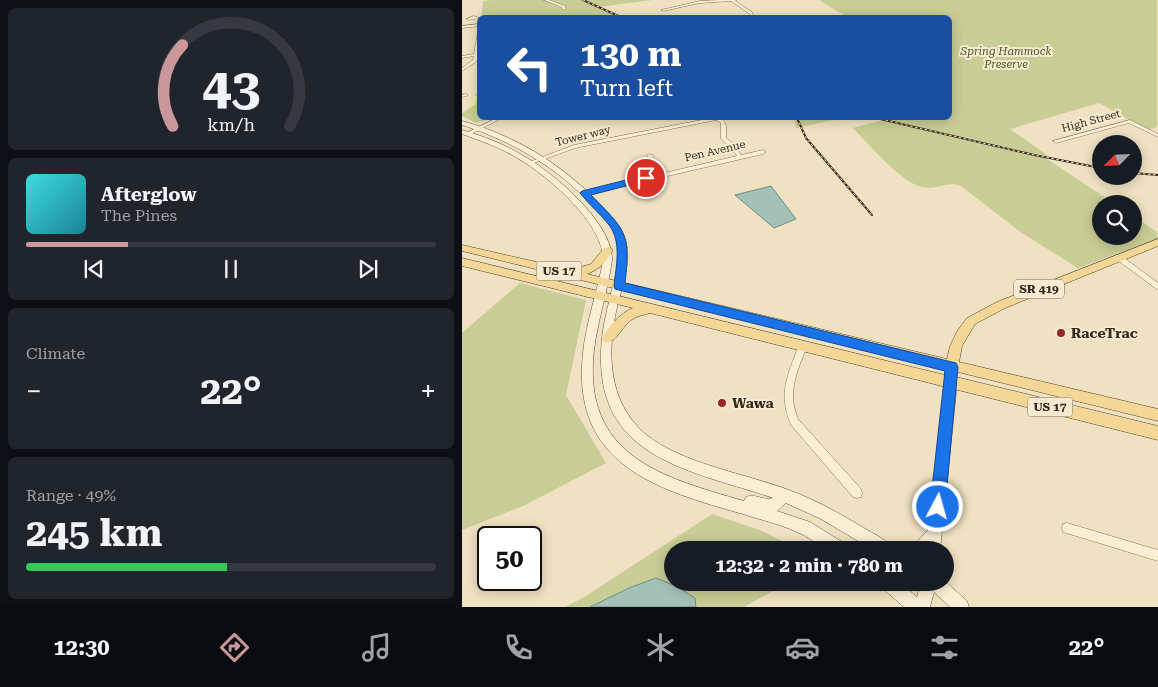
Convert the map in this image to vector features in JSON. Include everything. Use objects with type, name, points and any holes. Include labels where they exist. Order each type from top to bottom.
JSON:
[{"type":"main road","points":[[462,123],[508,139],[542,157],[560,170],[585,193],[615,225],[622,241],[622,261],[605,362],[607,383],[619,412],[635,434],[656,449],[686,462],[783,495],[851,527],[872,541]]},
{"type":"main road","points":[[464,133],[498,144],[532,162],[572,194],[585,193]]},
{"type":"main road","points":[[556,182],[598,227],[608,250],[586,363],[586,386],[592,410],[606,439],[632,465],[676,486],[802,526],[827,541]]},
{"type":"main road","name":"SR 419","points":[[951,383],[952,367],[962,333],[971,321],[1001,305],[1118,256],[1157,243]]},
{"type":"main road","name":"US 17","points":[[462,248],[1158,415]]},
{"type":"main road","points":[[567,273],[593,268],[602,260],[608,250]]},
{"type":"main road","name":"US 17","points":[[462,262],[1158,433]]},
{"type":"main road","points":[[608,339],[622,319],[635,312],[651,308]]},
{"type":"main road","points":[[711,323],[721,318],[745,324],[751,317]]},
{"type":"main road","points":[[934,541],[951,383]]},
{"type":"main road","points":[[708,496],[728,497],[766,507],[778,504],[783,495]]},
{"type":"main road","points":[[928,541],[935,533]]},
{"type":"main road","points":[[897,591],[916,607]]},
{"type":"main road","points":[[922,607],[926,591]]},
{"type":"main road","points":[[944,591],[961,607]]},
{"type":"street","points":[[546,0],[564,7],[564,9]]},
{"type":"street","points":[[663,10],[700,2],[733,0],[752,15]]},
{"type":"street","points":[[462,19],[477,17]]},
{"type":"street","points":[[462,27],[477,23]]},
{"type":"street","points":[[462,70],[474,63],[477,49]]},
{"type":"street","points":[[462,57],[476,55]]},
{"type":"street","points":[[464,133],[496,120]]},
{"type":"street","name":"Tower way","points":[[532,162],[574,147],[707,120]]},
{"type":"street","points":[[720,120],[725,128],[724,137],[726,141],[733,145],[739,156]]},
{"type":"street","name":"High Street","points":[[1056,141],[1130,121],[1158,136]]},
{"type":"street","name":"Pen Avenue","points":[[585,193],[763,152]]},
{"type":"street","points":[[650,155],[658,175]]},
{"type":"street","points":[[1118,256],[1158,287]]},
{"type":"street","points":[[803,346],[787,395],[789,409],[794,422],[857,493]]},
{"type":"street","points":[[1068,528],[1158,556]]},
{"type":"green space","points":[[652,0],[599,7],[615,15],[481,15],[483,1]]},
{"type":"green space","name":"Spring Hammock Preserve","points":[[819,0],[1157,0],[1157,127],[1148,130],[1099,103],[1010,129],[1048,156],[1041,155],[1101,195],[1092,195],[1092,245],[1141,245],[1078,268],[1022,233],[961,186],[948,184],[927,188],[918,186],[908,180],[887,164],[853,128],[883,120],[952,120],[952,15],[844,15]]},
{"type":"green space","points":[[477,100],[477,120],[486,120],[476,123],[462,116],[462,113],[476,104]]},
{"type":"green space","points":[[794,120],[834,120],[796,128]]},
{"type":"green space","name":"Spring Hammock Preserve","points":[[1142,222],[1157,232],[1157,239],[1142,245]]},
{"type":"green space","points":[[520,283],[586,300],[566,395],[606,463],[523,506],[462,530],[462,333]]},
{"type":"green space","points":[[712,514],[762,531],[782,541],[671,541]]},
{"type":"green space","points":[[664,545],[664,591],[773,591],[744,607],[696,607],[694,598],[629,588],[590,607],[565,607],[586,596]]},
{"type":"water","points":[[771,186],[796,219],[774,228],[735,195]]},
{"type":"water","points":[[656,578],[664,581],[664,591],[684,591],[695,598],[696,607],[590,607],[629,588]]},
{"type":"railway","points":[[583,0],[616,15]]},
{"type":"railway","points":[[798,120],[806,138],[872,215]]},
{"type":"railway","points":[[885,120],[1034,155],[1092,166]]},
{"type":"railway","points":[[1142,174],[1158,175]]},
{"type":"place","name":"RaceTrac","points":[[1061,333]]},
{"type":"place","name":"Wawa","points":[[722,403]]},
{"type":"route","points":[[646,178],[585,193],[615,225],[622,241],[619,286],[952,367],[938,507]]}]
